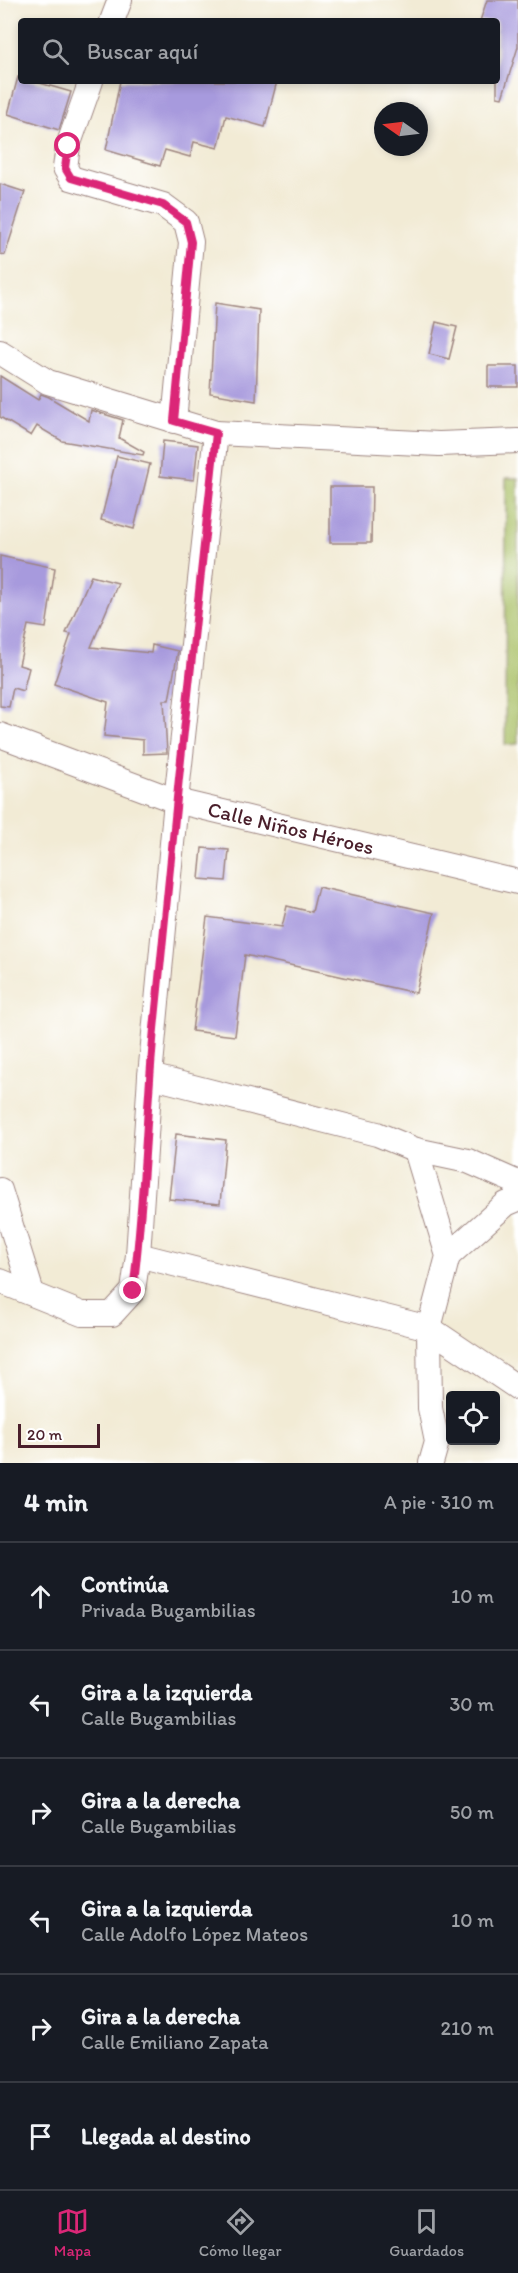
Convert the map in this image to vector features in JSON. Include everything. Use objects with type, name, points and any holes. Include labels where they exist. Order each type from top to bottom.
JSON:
[{"type":"street","points":[[113,18],[120,0]]},
{"type":"street","points":[[90,84],[68,146],[65,168],[71,178],[163,205],[186,222],[191,242],[174,421]]},
{"type":"street","points":[[0,352],[48,382],[216,433],[439,444],[518,441]]},
{"type":"street","points":[[0,1281],[82,1314],[112,1314],[133,1291],[138,1255],[150,1076],[176,801],[216,433]]},
{"type":"street","name":"Calle Niños Héroes","points":[[0,735],[176,801],[518,882]]},
{"type":"street","points":[[150,1076],[377,1134],[416,1150],[468,1161],[518,1183]]},
{"type":"street","points":[[416,1150],[448,1256],[429,1328],[430,1408],[437,1442],[431,1463]]},
{"type":"street","points":[[0,1190],[32,1293]]},
{"type":"street","points":[[448,1256],[506,1204],[518,1199]]},
{"type":"street","points":[[138,1255],[429,1328],[518,1388]]},
{"type":"green space","points":[[506,478],[518,478],[518,744],[505,745]]},
{"type":"building","points":[[487,0],[518,0],[518,47],[502,98],[497,97],[497,84],[500,84],[500,18],[481,18]]},
{"type":"building","points":[[18,77],[18,84],[43,84],[71,92],[59,130],[8,114]]},
{"type":"building","points":[[119,84],[276,84],[265,127],[226,116],[218,148],[194,142],[190,157],[165,150],[160,166],[106,150]]},
{"type":"building","points":[[0,184],[25,192],[5,255],[0,254]]},
{"type":"building","points":[[215,303],[259,310],[256,401],[210,393]]},
{"type":"building","points":[[436,322],[457,327],[449,359],[429,354]]},
{"type":"building","points":[[488,366],[518,366],[518,387],[488,387]]},
{"type":"building","points":[[0,376],[38,400],[41,394],[49,397],[89,421],[91,410],[123,420],[119,438],[144,452],[143,455],[62,441],[37,426],[31,436],[0,417]]},
{"type":"building","points":[[163,441],[198,445],[194,480],[160,476]]},
{"type":"building","points":[[117,456],[150,464],[134,529],[101,520]]},
{"type":"building","points":[[330,487],[372,487],[371,543],[330,543]]},
{"type":"building","points":[[0,556],[55,568],[46,628],[28,625],[19,665],[29,668],[23,691],[13,688],[9,707],[0,706]]},
{"type":"building","points":[[91,576],[118,583],[91,647],[151,653],[152,645],[178,651],[169,700],[164,700],[167,753],[143,754],[143,740],[104,736],[108,702],[54,684],[71,634],[66,633]]},
{"type":"building","points":[[202,848],[229,850],[226,881],[199,879]]},
{"type":"building","points":[[318,887],[434,913],[416,993],[245,955],[235,1036],[192,1031],[207,917],[282,927],[287,906],[312,912]]},
{"type":"building","points":[[176,1134],[226,1140],[220,1204],[169,1199]]},
{"type":"route","points":[[68,146],[65,168],[71,178],[163,205],[186,222],[191,242],[174,421],[216,433],[176,801],[150,1076],[138,1255],[133,1291]]}]
